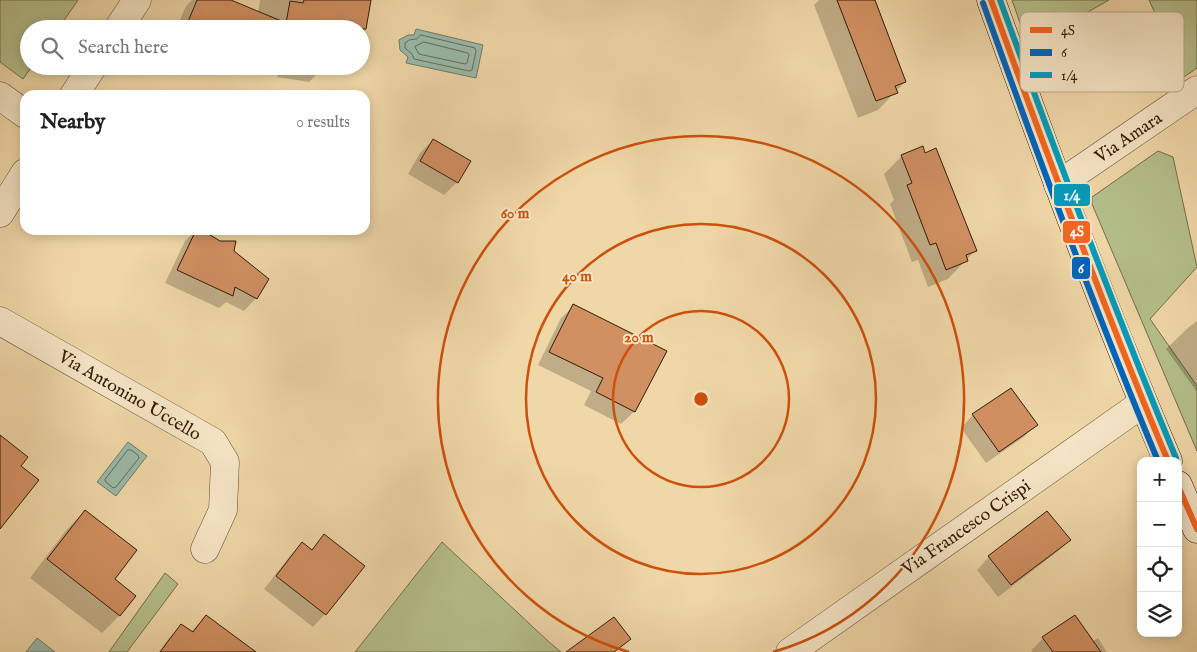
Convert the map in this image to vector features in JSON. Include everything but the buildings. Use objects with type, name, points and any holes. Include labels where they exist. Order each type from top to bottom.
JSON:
[{"type":"street","points":[[124,20],[137,0]]},
{"type":"street","points":[[991,0],[1020,80]]},
{"type":"street","points":[[77,90],[87,75]]},
{"type":"street","name":"Via Amara","points":[[1058,185],[1197,90]]},
{"type":"street","points":[[1024,92],[1058,185],[1143,403],[1166,457]]},
{"type":"street","points":[[0,96],[20,110]]},
{"type":"street","points":[[0,213],[20,181]]},
{"type":"street","name":"Via Antonino Uccello","points":[[0,321],[213,442],[224,462],[223,510],[205,549]]},
{"type":"street","name":"Via Francesco Crispi","points":[[790,652],[1143,403]]},
{"type":"street","points":[[1182,494],[1197,529]]},
{"type":"green space","points":[[0,0],[78,0],[64,20],[20,20],[20,75],[26,75],[23,79],[0,62]]},
{"type":"green space","points":[[1012,0],[1109,0],[1088,12],[1020,12],[1020,23]]},
{"type":"green space","points":[[1149,0],[1197,0],[1197,68],[1184,77],[1184,12],[1154,12]]},
{"type":"green space","points":[[1158,151],[1173,157],[1197,267],[1150,319],[1197,386],[1197,451],[1092,204],[1092,197]]},
{"type":"green space","points":[[442,542],[549,642],[561,652],[355,652]]},
{"type":"green space","points":[[165,573],[178,584],[127,652],[109,652]]},
{"type":"water","points":[[416,29],[483,45],[476,78],[406,63],[408,57],[400,50],[399,40],[408,35],[414,35]]},
{"type":"water","points":[[128,442],[147,456],[116,496],[97,482]]},
{"type":"water","points":[[37,638],[55,652],[26,652]]},
{"type":"transit line","name":"4S","points":[[991,0],[1020,80]]},
{"type":"transit line","name":"1/4","points":[[1000,0],[1020,55]]},
{"type":"transit line","name":"6","points":[[983,3],[1068,233],[1156,457]]},
{"type":"transit line","name":"4S","points":[[1024,92],[1076,232],[1166,457]]},
{"type":"transit line","name":"1/4","points":[[1034,92],[1085,230],[1176,457]]},
{"type":"transit line","name":"4S","points":[[1182,495],[1197,529]]}]
